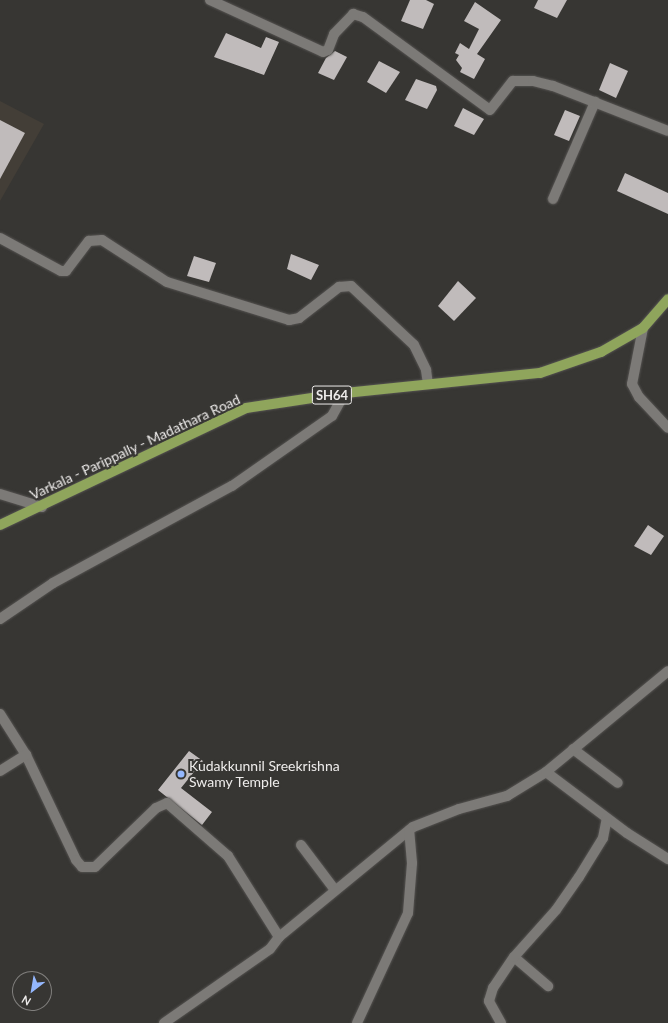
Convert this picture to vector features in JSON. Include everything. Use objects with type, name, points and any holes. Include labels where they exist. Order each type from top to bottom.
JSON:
[{"type":"main road","name":"Varkala - Parippally - Madathara Road","points":[[0,525],[42,507],[246,408],[346,393],[540,373],[601,352],[643,328],[668,299]]},
{"type":"street","points":[[210,0],[323,52],[328,50],[334,34],[353,14],[363,17],[490,110],[513,81],[533,81],[553,86],[668,131]]},
{"type":"street","points":[[553,199],[595,102]]},
{"type":"street","points":[[0,238],[61,271],[66,270],[89,241],[102,240],[167,282],[289,320],[299,318],[339,287],[351,286],[414,345],[426,370],[428,384]]},
{"type":"street","points":[[643,328],[632,384],[639,397],[668,428]]},
{"type":"street","points":[[0,619],[53,583],[232,486],[332,416],[346,393]]},
{"type":"street","points":[[0,494],[42,507]]},
{"type":"street","points":[[168,1022],[270,949],[279,937],[409,830],[459,809],[507,796],[546,772],[668,671]]},
{"type":"street","points":[[0,714],[26,755],[76,860],[82,867],[95,867],[156,808],[167,803],[228,856],[279,937]]},
{"type":"street","points":[[573,749],[618,783]]},
{"type":"street","points":[[0,771],[26,755]]},
{"type":"street","points":[[546,772],[607,818],[668,859]]},
{"type":"street","points":[[501,1023],[489,1001],[493,988],[514,957],[556,910],[579,877],[603,838],[607,818]]},
{"type":"street","points":[[357,1023],[408,913],[412,863],[409,830]]},
{"type":"street","points":[[301,845],[335,890]]},
{"type":"street","points":[[514,957],[548,986]]},
{"type":"shaded area","points":[[0,101],[44,124],[0,201]]},
{"type":"building","points":[[410,0],[426,0],[434,4],[423,29],[401,21]]},
{"type":"building","points":[[538,0],[567,0],[557,18],[534,8]]},
{"type":"building","points":[[475,2],[501,20],[477,54],[485,59],[474,79],[460,72],[462,68],[456,60],[459,55],[455,53],[460,43],[469,49],[479,29],[464,21]]},
{"type":"building","points":[[226,33],[261,48],[266,37],[279,42],[264,75],[214,57]]},
{"type":"building","points":[[335,51],[347,57],[334,80],[318,73],[326,58]]},
{"type":"building","points":[[379,61],[400,72],[386,93],[367,82]]},
{"type":"building","points":[[610,63],[628,71],[616,98],[599,90]]},
{"type":"building","points":[[416,79],[436,86],[437,90],[427,109],[405,100]]},
{"type":"building","points":[[463,108],[484,119],[474,135],[454,126]]},
{"type":"building","points":[[565,110],[580,116],[569,141],[554,135]]},
{"type":"building","points":[[0,120],[25,133],[0,179]]},
{"type":"building","points":[[625,173],[668,193],[668,214],[617,191]]},
{"type":"building","points":[[291,254],[319,265],[311,280],[287,269]]},
{"type":"building","points":[[194,256],[216,263],[209,282],[187,276]]},
{"type":"building","points":[[458,281],[476,298],[454,321],[438,306]]},
{"type":"building","points":[[648,525],[664,536],[651,555],[634,546]]},
{"type":"building","name":"Kudakkunnil Sreekrishna Swamy Temple","points":[[189,751],[203,761],[181,788],[212,812],[202,825],[158,790]]},
{"type":"place","name":"Kudakkunnil Sreekrishna Swamy Temple","points":[[181,774]]}]
